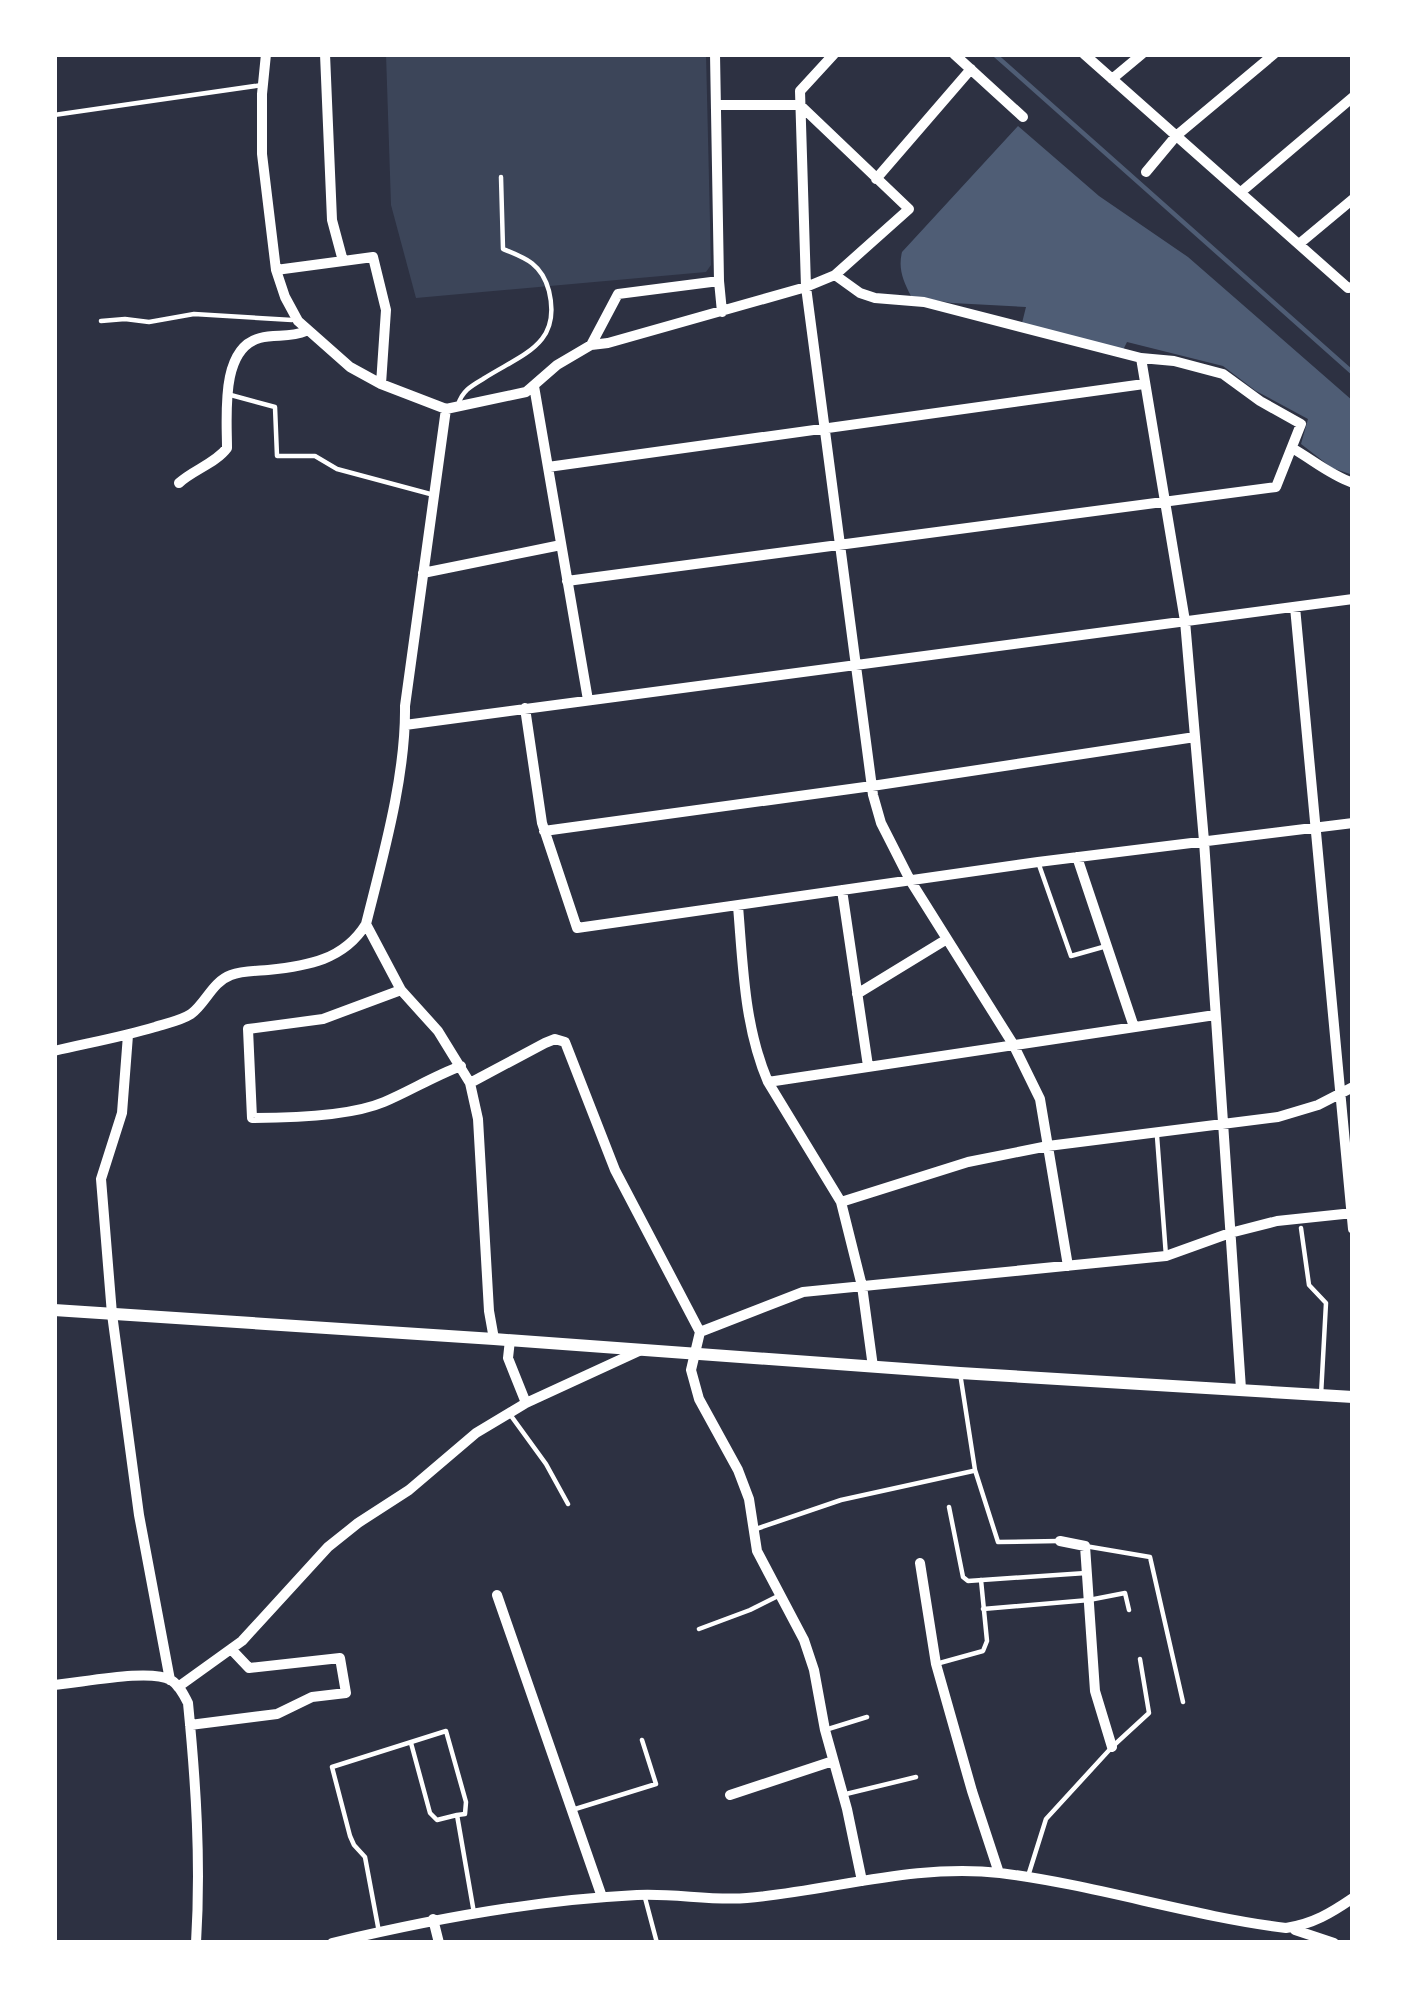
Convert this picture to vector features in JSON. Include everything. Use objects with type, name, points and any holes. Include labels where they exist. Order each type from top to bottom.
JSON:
[{"type":"street","points":[[266,54],[262,154],[276,269],[285,297],[302,326],[350,367],[381,384],[452,407],[526,392],[557,365],[591,345],[722,311],[836,274],[909,209],[800,105],[716,105]]},
{"type":"street","points":[[326,54],[332,220],[343,261]]},
{"type":"street","points":[[715,54],[722,311]]},
{"type":"street","points":[[834,54],[800,91],[806,286],[872,786],[880,823],[910,880],[1013,1044],[1040,1100],[1068,1266]]},
{"type":"street","points":[[954,54],[1023,117]]},
{"type":"street","points":[[1084,54],[1348,288],[1353,287]]},
{"type":"street","points":[[1112,80],[1142,54]]},
{"type":"street","points":[[1146,172],[1177,136],[1274,54]]},
{"type":"street","points":[[876,179],[970,69]]},
{"type":"street","points":[[1241,192],[1353,97]]},
{"type":"street","points":[[1299,244],[1353,200]]},
{"type":"street","points":[[276,269],[373,257],[386,310],[381,384]]},
{"type":"street","points":[[567,581],[1276,487],[1301,424],[1223,374],[1141,358],[924,302],[875,298],[860,293],[836,274]]},
{"type":"street","points":[[591,345],[618,295],[718,281]]},
{"type":"street","points":[[179,484],[227,448],[227,394],[233,365],[244,346],[260,338],[293,337],[302,326]]},
{"type":"street","points":[[1141,358],[1185,621],[1241,1389]]},
{"type":"street","points":[[548,467],[1144,384]]},
{"type":"street","points":[[534,386],[588,700]]},
{"type":"street","points":[[54,1051],[184,1018],[227,976],[323,961],[352,942],[366,924],[398,777],[434,495],[452,407]]},
{"type":"street","points":[[1292,448],[1331,476],[1353,483]]},
{"type":"street","points":[[423,572],[561,545]]},
{"type":"street","points":[[405,725],[1353,599]]},
{"type":"street","points":[[1295,607],[1347,1090],[1353,1228]]},
{"type":"street","points":[[525,708],[544,831],[577,928],[1038,862],[1353,824]]},
{"type":"street","points":[[544,831],[1195,736]]},
{"type":"street","points":[[1077,857],[1134,1027]]},
{"type":"street","points":[[842,890],[868,1066]]},
{"type":"street","points":[[737,906],[750,1027],[768,1082],[841,1202],[862,1286],[873,1367]]},
{"type":"street","points":[[366,924],[401,990],[438,1031],[470,1083],[478,1119],[494,1339]]},
{"type":"street","points":[[857,994],[947,939]]},
{"type":"street","points":[[401,990],[323,1019],[248,1029],[252,1118],[303,1117],[380,1104],[461,1066]]},
{"type":"street","points":[[768,1082],[1215,1015]]},
{"type":"street","points":[[128,1035],[122,1113],[101,1180],[112,1314],[139,1515],[174,1683],[188,1703],[200,1853],[196,1943]]},
{"type":"street","points":[[470,1083],[545,1043],[565,1042],[615,1170],[700,1332],[691,1370],[699,1399],[739,1470],[757,1551],[804,1640],[862,1881]]},
{"type":"street","points":[[841,1202],[968,1162],[1048,1146],[1278,1117],[1318,1106],[1347,1090]]},
{"type":"street","points":[[700,1332],[803,1292],[1166,1256],[1277,1221],[1352,1213]]},
{"type":"street","points":[[54,1310],[1353,1397]]},
{"type":"street","points":[[510,1340],[508,1358],[526,1403]]},
{"type":"street","points":[[54,1685],[144,1675],[174,1683],[231,1649],[328,1547],[409,1490],[476,1432],[526,1403],[639,1351]]},
{"type":"street","points":[[1060,1541],[1085,1546],[1095,1691],[1112,1747]]},
{"type":"street","points":[[920,1563],[936,1664],[999,1873]]},
{"type":"street","points":[[497,1594],[602,1897]]},
{"type":"street","points":[[190,1725],[277,1714],[312,1697],[346,1693],[340,1658],[249,1668],[231,1649]]},
{"type":"street","points":[[730,1795],[833,1761]]},
{"type":"street","points":[[332,1943],[433,1919],[602,1897],[743,1898],[944,1871],[1028,1878],[1286,1928],[1334,1943]]},
{"type":"street","points":[[1286,1928],[1324,1918],[1353,1898]]},
{"type":"street","points":[[433,1919],[439,1943]]},
{"type":"lane","points":[[54,115],[263,85]]},
{"type":"lane","points":[[452,407],[461,394],[544,340],[552,317],[545,276],[536,264],[503,249],[500,177]]},
{"type":"lane","points":[[101,321],[149,322],[194,314],[302,326]]},
{"type":"lane","points":[[227,394],[275,406],[277,456],[315,456],[338,469],[434,495]]},
{"type":"lane","points":[[1038,862],[1071,956],[1106,946]]},
{"type":"lane","points":[[1157,1133],[1166,1256]]},
{"type":"lane","points":[[1301,1228],[1309,1285],[1326,1303],[1321,1394]]},
{"type":"lane","points":[[960,1373],[975,1470],[998,1541],[1060,1541]]},
{"type":"lane","points":[[508,1413],[546,1464],[568,1504]]},
{"type":"lane","points":[[753,1530],[841,1500],[975,1470]]},
{"type":"lane","points":[[950,1507],[963,1577],[968,1581],[1086,1573]]},
{"type":"lane","points":[[1085,1546],[1150,1557],[1183,1702]]},
{"type":"lane","points":[[936,1664],[983,1651],[987,1641],[981,1580]]},
{"type":"lane","points":[[983,1609],[1125,1593],[1129,1610]]},
{"type":"lane","points":[[699,1629],[780,1595]]},
{"type":"lane","points":[[1028,1878],[1046,1819],[1149,1714],[1140,1659]]},
{"type":"lane","points":[[825,1730],[867,1717]]},
{"type":"lane","points":[[379,1932],[365,1857],[350,1836],[332,1767],[446,1731],[466,1802],[465,1814],[437,1820],[430,1813],[411,1743]]},
{"type":"lane","points":[[572,1810],[656,1784],[642,1740]]},
{"type":"lane","points":[[843,1795],[916,1777]]},
{"type":"lane","points":[[457,1815],[474,1913]]},
{"type":"lane","points":[[644,1894],[657,1943]]},
{"type":"shaded area","points":[[386,54],[706,54],[711,265],[706,272],[416,298],[391,205]]},
{"type":"shaded area","points":[[1018,126],[1099,196],[1188,257],[1353,401],[1353,475],[1332,468],[1301,444],[1308,419],[1256,391],[1223,366],[1127,342],[1123,350],[1022,323],[1026,307],[911,296],[902,274],[902,252]]},
{"type":"waterway","points":[[994,54],[1353,373]]}]
